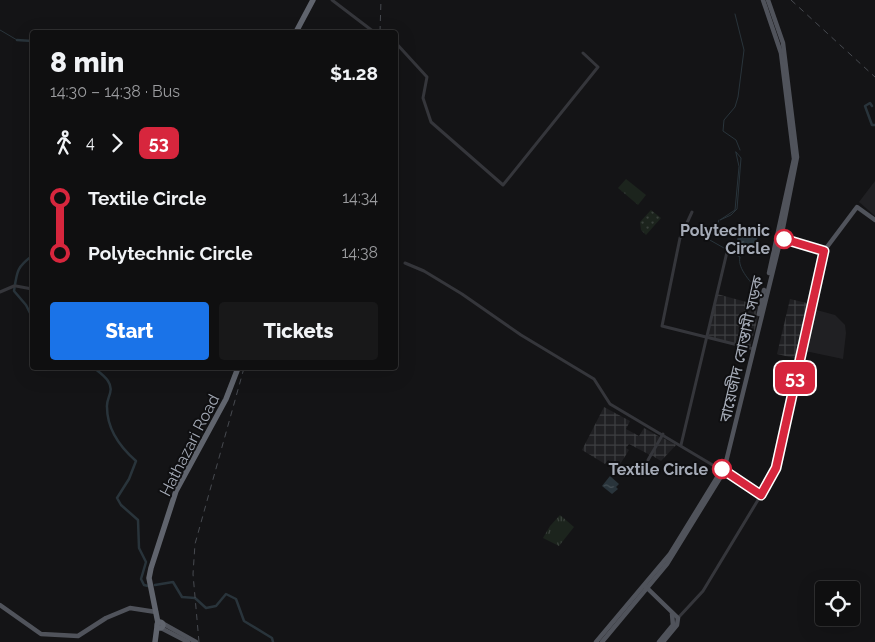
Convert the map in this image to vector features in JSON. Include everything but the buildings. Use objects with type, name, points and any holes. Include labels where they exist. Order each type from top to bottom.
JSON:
[{"type":"highway","points":[[298,30],[313,0]]},
{"type":"highway","name":"Hathazari Road","points":[[160,625],[149,574],[170,515],[173,498],[226,398],[238,370]]},
{"type":"highway","name":"Hathazari Road","points":[[160,625],[151,575],[154,564],[176,493],[216,422],[233,388],[238,370]]},
{"type":"highway","points":[[156,642],[160,625]]},
{"type":"main road","points":[[766,0],[781,47],[792,119]]},
{"type":"main road","name":"বায়েজীদ বোস্তামী সড়ক","points":[[752,349],[781,238],[797,157],[781,53],[766,0]]},
{"type":"main road","name":"বায়েজীদ বোস্তামী সড়ক","points":[[596,642],[676,551],[722,471],[782,219],[794,159],[792,119]]},
{"type":"main road","points":[[761,495],[776,468],[824,251],[857,207],[875,220]]},
{"type":"main road","points":[[644,588],[678,618],[677,626],[663,642]]},
{"type":"main road","name":"বায়েজীদ বোস্তামী সড়ক","points":[[602,642],[644,588]]},
{"type":"main road","points":[[0,604],[41,634],[78,636],[106,618],[130,608],[156,610]]},
{"type":"main road","points":[[659,642],[673,625],[674,614]]},
{"type":"main road","points":[[160,625],[188,642]]},
{"type":"main road","points":[[160,625],[196,642]]},
{"type":"street","points":[[332,0],[371,30]]},
{"type":"street","points":[[398,45],[427,77],[423,98],[431,122],[503,185],[598,68],[583,52]]},
{"type":"street","points":[[692,212],[680,238],[662,326],[752,349]]},
{"type":"street","points":[[781,238],[824,251]]},
{"type":"street","points":[[681,445],[727,252]]},
{"type":"street","points":[[405,263],[424,271],[462,294],[521,335],[594,380],[610,404],[681,445],[761,495],[703,591],[678,618]]},
{"type":"street","points":[[0,292],[15,286],[30,289]]},
{"type":"street","points":[[648,460],[662,434]]},
{"type":"shaded area","points":[[875,181],[875,216],[859,202]]},
{"type":"shaded area","points":[[717,294],[761,306],[750,348],[708,337]]},
{"type":"shaded area","points":[[790,299],[811,304],[798,359],[777,354]]},
{"type":"shaded area","points":[[813,309],[835,315],[845,325],[843,359],[805,351]]},
{"type":"shaded area","points":[[604,407],[630,421],[626,429],[639,436],[644,428],[660,437],[650,455],[629,444],[626,448],[629,450],[619,466],[608,460],[605,464],[582,450]]},
{"type":"shaded area","points":[[661,437],[676,445],[661,461],[651,455]]},
{"type":"green space","points":[[626,179],[646,195],[638,205],[618,188]]},
{"type":"green space","points":[[651,210],[661,218],[646,235],[641,230],[640,222]]},
{"type":"green space","points":[[560,515],[574,527],[559,546],[543,538],[550,526]]},
{"type":"water","points":[[742,232],[756,234],[758,237],[754,245],[745,250],[737,239]]},
{"type":"water","points":[[610,476],[619,484],[616,487],[618,489],[612,494],[602,486]]},
{"type":"waterway","points":[[735,14],[744,50],[738,97],[735,107],[724,120],[723,131],[736,140],[740,150]]},
{"type":"waterway","points":[[0,30],[17,40]]},
{"type":"waterway","points":[[17,40],[30,41]]},
{"type":"waterway","points":[[872,106],[870,103],[865,106],[872,125],[875,125]]},
{"type":"waterway","points":[[736,152],[741,158],[737,209],[731,215],[720,220],[735,210],[739,167],[736,152]]},
{"type":"waterway","points":[[719,220],[717,225],[707,234],[708,239],[740,257],[743,271],[760,293]]},
{"type":"waterway","points":[[30,258],[18,270],[14,291],[30,313]]},
{"type":"waterway","points":[[96,370],[105,377],[111,388],[107,407],[112,431],[120,444],[136,461],[129,479],[117,498],[121,505],[138,520],[139,548],[146,562],[141,579],[144,585],[148,586]]},
{"type":"waterway","points":[[155,585],[173,582],[182,597],[195,598],[206,608],[216,606],[226,594],[236,599],[244,621],[272,638],[273,642]]},
{"type":"railway","points":[[380,30],[381,0]]},
{"type":"railway","points":[[791,0],[875,77]]},
{"type":"railway","points":[[199,642],[193,574],[195,544],[243,370]]},
{"type":"bus line","name":"53","points":[[722,469],[761,495],[776,468],[824,251],[784,239]]},
{"type":"place","name":"Polytechnic Circle","points":[[784,239]]},
{"type":"place","name":"Textile Circle","points":[[722,469]]}]
